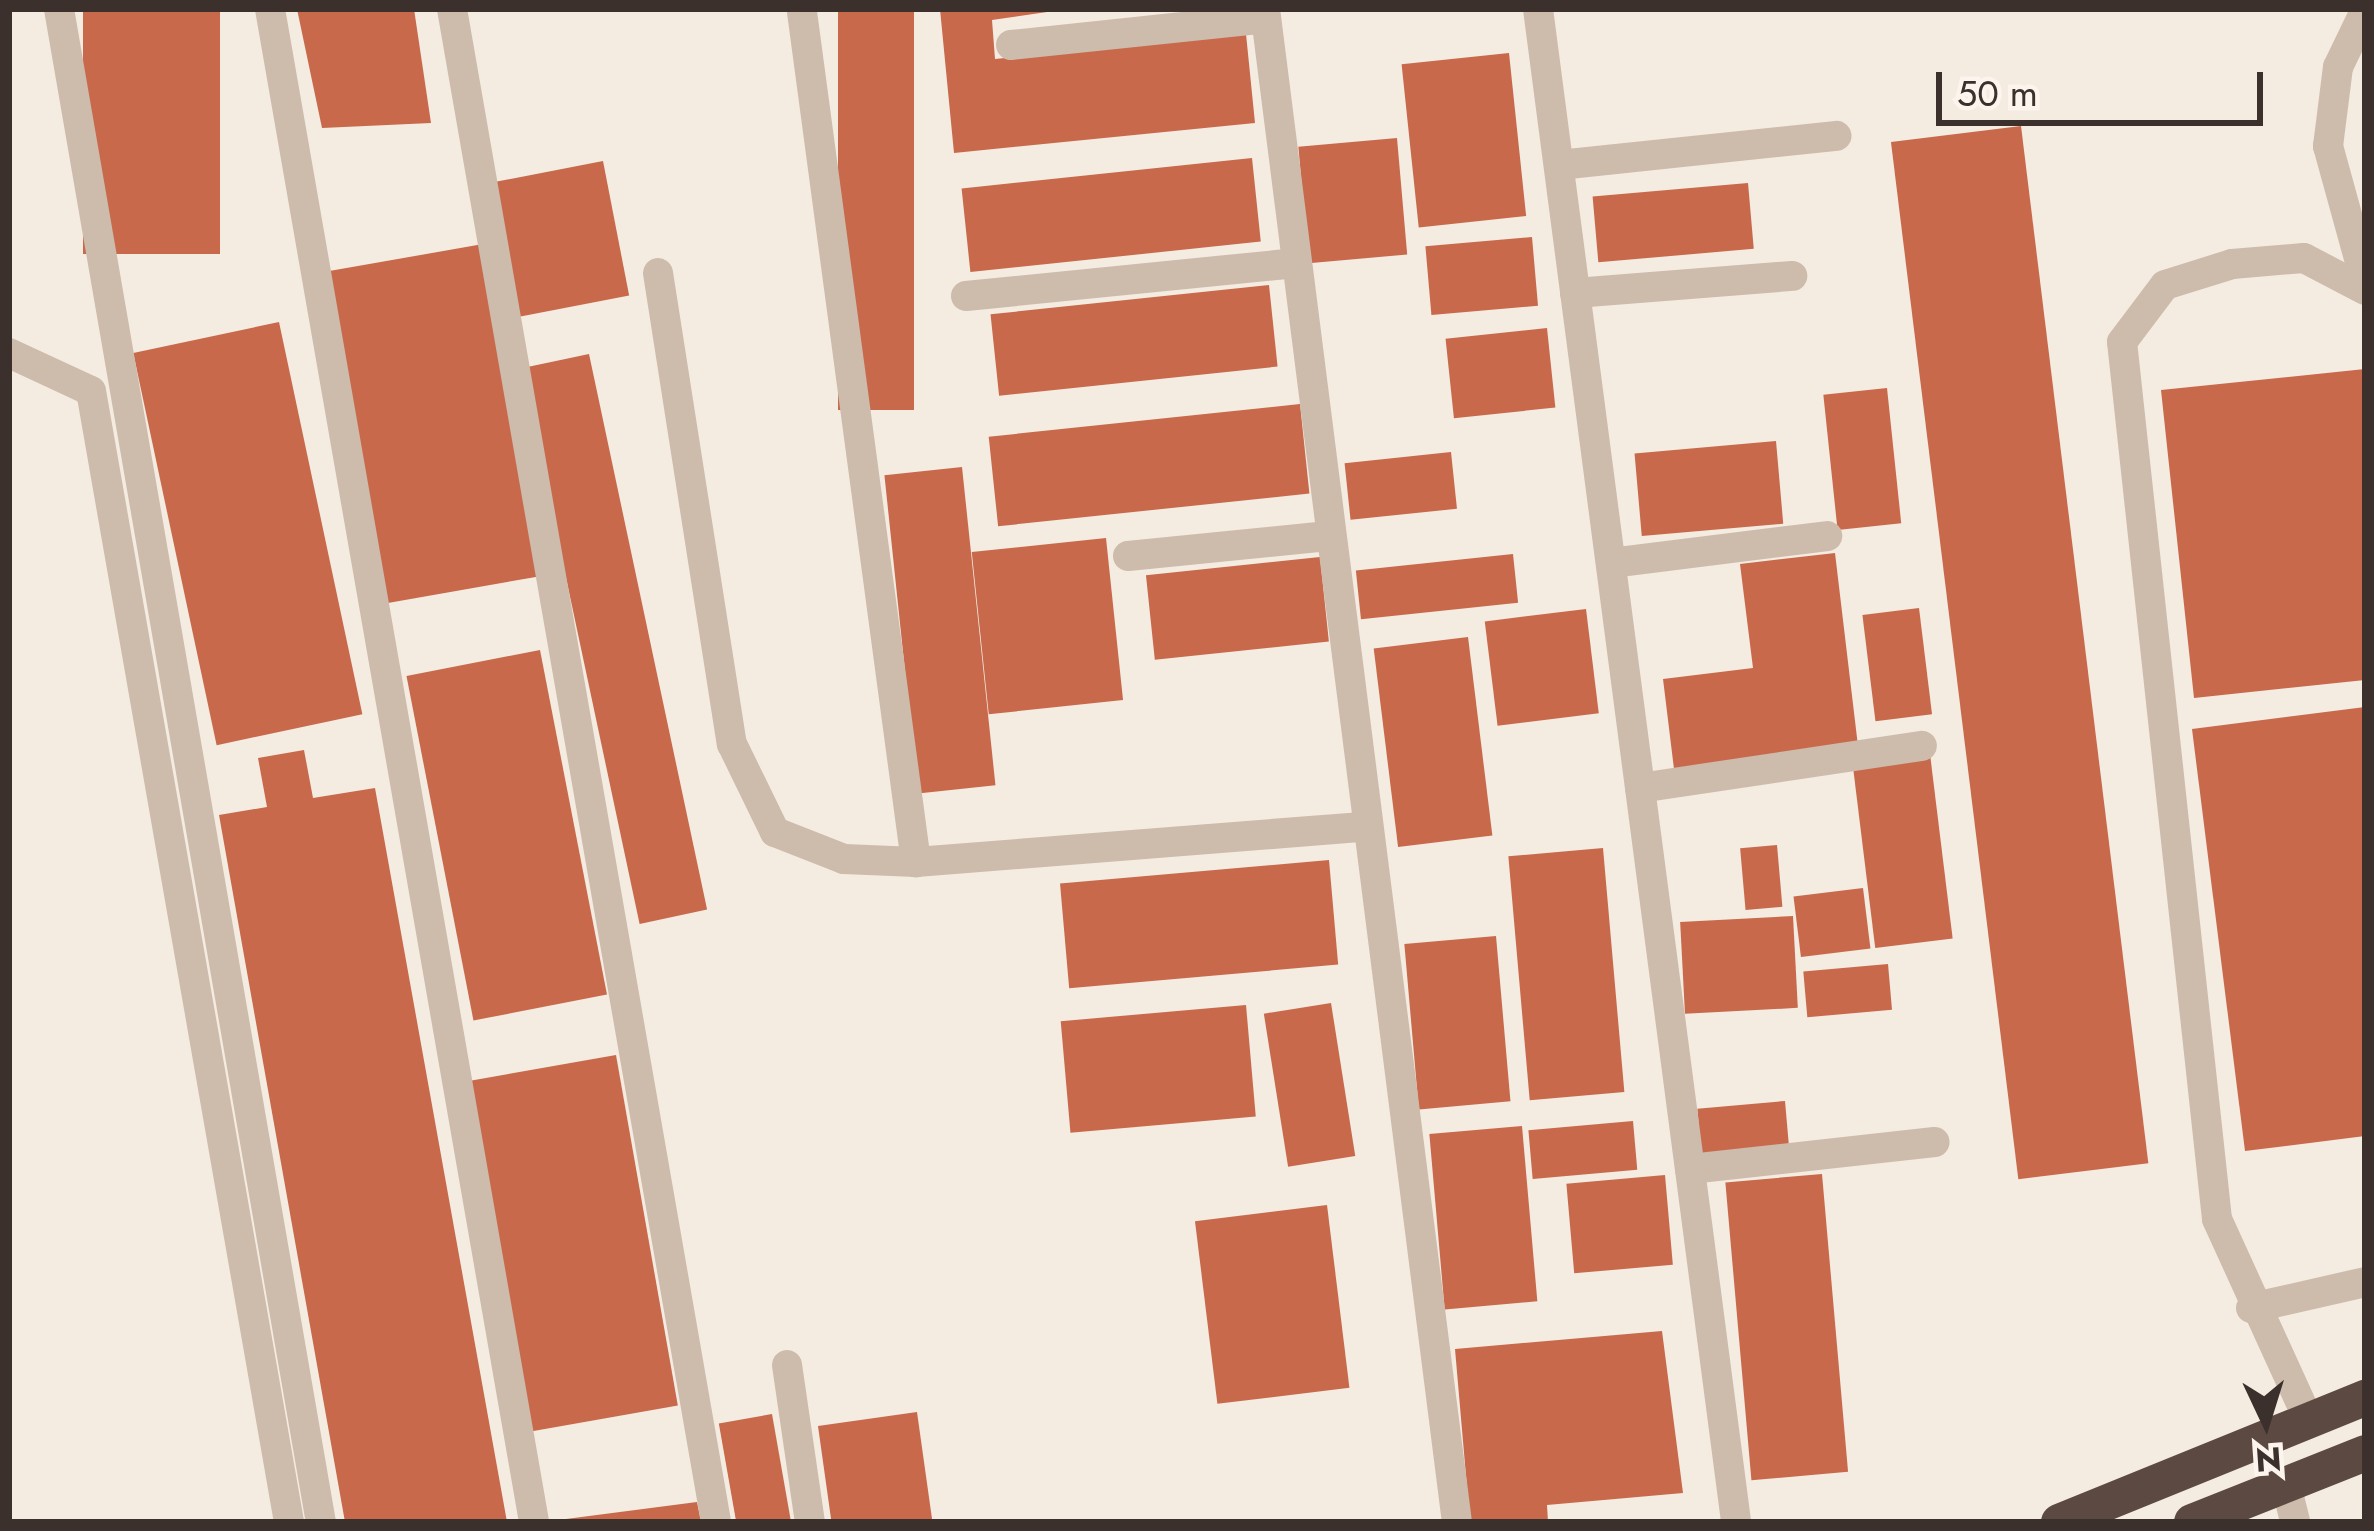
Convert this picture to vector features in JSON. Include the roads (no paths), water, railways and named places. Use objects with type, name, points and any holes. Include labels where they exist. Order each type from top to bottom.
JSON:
[{"type":"highway","points":[[2059,1522],[2365,1398]]},
{"type":"highway","points":[[2192,1522],[2365,1453]]},
{"type":"street","points":[[59,9],[321,1522]]},
{"type":"street","points":[[270,9],[534,1522]]},
{"type":"street","points":[[452,9],[716,1522]]},
{"type":"street","points":[[1538,9],[1736,1522]]},
{"type":"street","points":[[2365,11],[2338,67],[2328,146],[2365,280]]},
{"type":"street","points":[[802,12],[916,862]]},
{"type":"street","points":[[1011,45],[1265,14],[1364,827],[1457,1522]]},
{"type":"street","points":[[1559,165],[1836,136]]},
{"type":"street","points":[[2308,1420],[2251,1308],[2217,1219],[2122,342],[2165,285],[2232,264],[2304,258],[2365,290]]},
{"type":"street","points":[[966,296],[1296,263]]},
{"type":"street","points":[[658,273],[732,745],[775,832],[844,859],[916,862],[1364,827]]},
{"type":"street","points":[[1575,293],[1792,276]]},
{"type":"street","points":[[9,353],[91,392],[290,1522]]},
{"type":"street","points":[[1128,556],[1328,536]]},
{"type":"street","points":[[1611,563],[1827,536]]},
{"type":"street","points":[[1640,788],[1922,746]]},
{"type":"street","points":[[1690,1169],[1935,1142]]},
{"type":"street","points":[[2251,1308],[2365,1282]]},
{"type":"street","points":[[787,1365],[810,1522]]},
{"type":"street","points":[[2286,1485],[2295,1522]]}]
